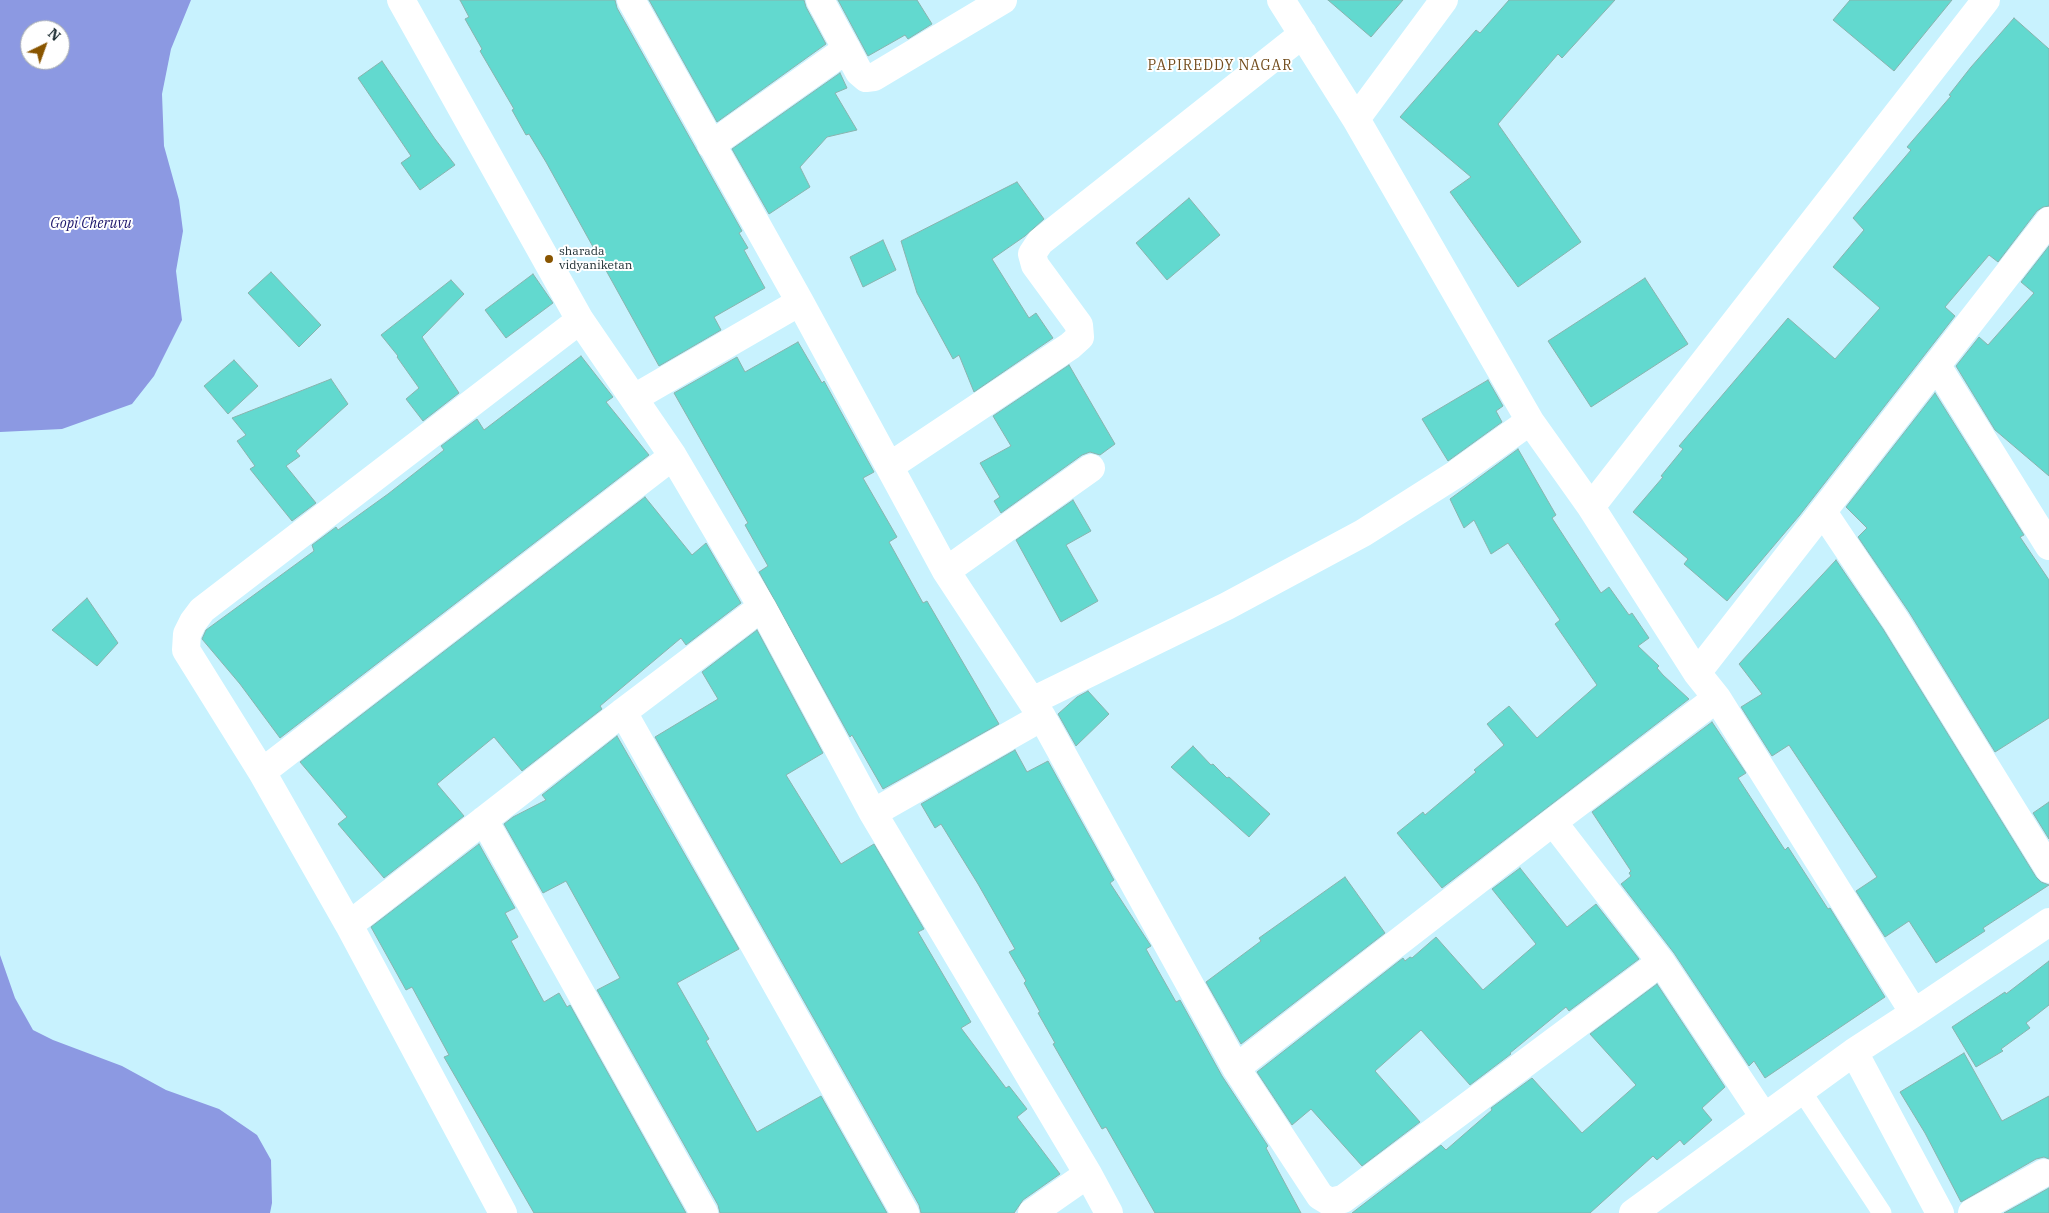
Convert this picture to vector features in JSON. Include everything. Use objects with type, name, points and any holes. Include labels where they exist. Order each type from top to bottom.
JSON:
[{"type":"street","points":[[401,0],[580,320],[673,456],[762,607],[873,813],[1088,1174],[1109,1213]]},
{"type":"street","points":[[631,0],[800,302],[946,571],[1037,709],[1236,1068],[1320,1196],[1332,1208],[1661,962]]},
{"type":"street","points":[[820,0],[859,72],[866,78],[874,77],[1003,0]]},
{"type":"street","points":[[1281,0],[1356,119],[1530,421],[1591,507],[1697,673],[1717,698],[1914,1013]]},
{"type":"street","points":[[1356,119],[1444,0]]},
{"type":"street","points":[[1591,507],[1986,0]]},
{"type":"street","points":[[890,466],[1070,346],[1080,336],[1079,325],[1035,265],[1032,254],[1040,242],[1303,34]]},
{"type":"street","points":[[711,144],[847,49]]},
{"type":"street","points":[[1697,673],[2049,221]]},
{"type":"street","points":[[634,398],[800,302]]},
{"type":"street","points":[[503,1213],[349,925],[262,772],[186,650],[187,634],[202,610],[580,320]]},
{"type":"street","points":[[1936,366],[2046,532]]},
{"type":"street","points":[[873,813],[1037,709],[1362,534],[1456,474],[1530,421]]},
{"type":"street","points":[[262,772],[673,456]]},
{"type":"street","points":[[946,571],[1091,468]]},
{"type":"street","points":[[1823,512],[1896,621],[2049,869]]},
{"type":"street","points":[[349,925],[762,607]]},
{"type":"street","points":[[1236,1068],[1553,822],[1717,698]]},
{"type":"street","points":[[624,712],[905,1213]]},
{"type":"street","points":[[484,820],[704,1213]]},
{"type":"street","points":[[1553,822],[1661,962],[1764,1117]]},
{"type":"street","points":[[1633,1213],[1854,1052],[2049,922]]},
{"type":"street","points":[[1854,1052],[1940,1213]]},
{"type":"street","points":[[1972,1213],[2044,1173]]},
{"type":"street","points":[[1032,1213],[1088,1174]]},
{"type":"lane","points":[[1802,1090],[1882,1213]]},
{"type":"water","name":"Gopi Cheruvu","points":[[0,0],[191,0],[171,49],[162,94],[164,146],[179,200],[183,231],[176,271],[182,320],[154,376],[132,404],[62,429],[0,432]]},
{"type":"water","points":[[0,955],[15,998],[33,1030],[53,1040],[122,1066],[166,1090],[219,1109],[257,1135],[271,1160],[272,1203],[270,1213],[0,1213]]},
{"type":"building","points":[[460,0],[615,0],[617,8],[742,231],[739,233],[748,248],[744,250],[765,288],[714,317],[721,330],[659,366],[546,162],[529,134],[526,135],[512,110],[514,109],[480,51],[482,49],[465,19],[469,17]]},
{"type":"building","points":[[649,0],[804,0],[826,44],[717,122]]},
{"type":"building","points":[[838,0],[917,0],[932,24],[908,39],[905,35],[868,56]]},
{"type":"building","points":[[1328,0],[1403,0],[1371,37]]},
{"type":"building","points":[[1509,0],[1615,0],[1562,58],[1558,54],[1498,124],[1581,242],[1518,287],[1450,192],[1471,177],[1400,117],[1476,30],[1480,33]]},
{"type":"building","points":[[1850,0],[1952,0],[1894,71],[1833,20]]},
{"type":"building","points":[[2014,18],[2049,49],[2049,206],[2037,211],[1998,262],[1989,255],[1945,307],[1955,316],[1799,516],[1727,601],[1684,564],[1688,559],[1633,512],[1663,477],[1661,476],[1683,449],[1679,446],[1788,318],[1835,359],[1880,308],[1833,267],[1864,230],[1853,218],[1911,150],[1907,147],[1951,96],[1949,95],[1971,67]]},
{"type":"building","points":[[382,61],[455,165],[420,190],[401,163],[411,156],[358,78]]},
{"type":"building","points":[[840,73],[847,88],[835,93],[857,130],[827,137],[800,167],[810,187],[769,214],[732,149]]},
{"type":"building","points":[[1017,182],[1044,219],[1025,236],[992,259],[1029,318],[1036,313],[1053,338],[974,392],[959,355],[953,359],[917,293],[901,241]]},
{"type":"building","points":[[1189,198],[1220,235],[1167,280],[1136,243]]},
{"type":"building","points":[[883,240],[896,270],[863,287],[850,257]]},
{"type":"building","points":[[2049,246],[2049,476],[1995,430],[1956,366],[1979,337],[1988,345],[2034,293],[2021,282]]},
{"type":"building","points":[[271,272],[321,325],[299,347],[248,293]]},
{"type":"building","points":[[533,274],[553,303],[506,338],[485,310]]},
{"type":"building","points":[[1645,278],[1688,344],[1591,407],[1548,341]]},
{"type":"building","points":[[451,280],[464,294],[422,337],[459,393],[423,421],[406,399],[419,388],[398,356],[381,335]]},
{"type":"building","points":[[798,342],[822,383],[824,381],[874,472],[863,478],[897,537],[889,542],[923,603],[927,601],[999,724],[883,789],[852,735],[850,737],[759,572],[768,566],[745,525],[748,523],[674,393],[737,357],[745,372]]},
{"type":"building","points":[[581,356],[613,397],[606,402],[649,455],[280,738],[240,684],[202,639],[206,630],[314,551],[312,545],[336,527],[338,530],[388,494],[444,450],[441,446],[477,419],[484,430]]},
{"type":"building","points":[[234,360],[258,386],[228,414],[204,386]]},
{"type":"building","points":[[1069,365],[1115,444],[1100,455],[1090,452],[1082,455],[1001,513],[994,501],[1000,497],[980,463],[1011,446],[993,416]]},
{"type":"building","points":[[331,379],[348,404],[296,451],[300,456],[286,466],[316,503],[292,521],[250,469],[255,466],[237,441],[246,435],[232,418]]},
{"type":"building","points":[[1488,380],[1503,406],[1496,411],[1502,422],[1448,461],[1422,419]]},
{"type":"building","points":[[1935,393],[2024,535],[2020,537],[2049,580],[2049,718],[1995,752],[1909,612],[1858,537],[1867,528],[1846,507]]},
{"type":"building","points":[[1518,449],[1556,515],[1552,518],[1601,593],[1609,587],[1629,615],[1632,613],[1649,638],[1638,646],[1659,666],[1657,668],[1663,675],[1689,699],[1442,888],[1397,833],[1423,812],[1425,815],[1476,772],[1474,770],[1504,745],[1487,724],[1509,706],[1537,738],[1597,685],[1555,624],[1560,620],[1508,543],[1491,554],[1474,520],[1464,528],[1450,499]]},
{"type":"building","points":[[645,497],[692,555],[706,543],[741,603],[686,645],[681,638],[600,706],[602,709],[522,771],[494,737],[437,784],[464,816],[384,878],[338,824],[347,817],[300,762]]},
{"type":"building","points":[[1073,500],[1091,531],[1066,545],[1098,601],[1061,622],[1016,540]]},
{"type":"building","points":[[1836,560],[1883,629],[2036,877],[2041,882],[2049,885],[1983,928],[1985,931],[1936,963],[1909,921],[1885,937],[1856,891],[1877,877],[1789,745],[1772,756],[1741,707],[1762,694],[1739,664]]},
{"type":"building","points":[[87,598],[118,643],[97,666],[52,630]]},
{"type":"building","points":[[757,630],[823,753],[786,775],[841,864],[874,844],[924,929],[918,932],[971,1022],[961,1028],[1006,1088],[1009,1086],[1027,1109],[1017,1117],[1060,1174],[1023,1200],[1014,1213],[921,1213],[919,1205],[655,737],[718,699],[702,672]]},
{"type":"building","points":[[1088,691],[1109,714],[1076,746],[1058,714],[1077,697]]},
{"type":"building","points":[[1712,722],[1746,773],[1738,778],[1785,850],[1788,847],[1828,909],[1830,908],[1885,997],[1765,1078],[1754,1061],[1749,1066],[1674,953],[1621,884],[1631,876],[1629,873],[1631,871],[1592,812]]},
{"type":"building","points":[[617,736],[739,949],[677,983],[709,1039],[706,1041],[757,1132],[821,1096],[887,1213],[720,1213],[718,1205],[597,990],[620,978],[566,881],[543,893],[504,824],[513,817],[546,800],[542,795]]},
{"type":"building","points":[[1193,746],[1211,765],[1213,764],[1227,778],[1229,777],[1270,814],[1249,837],[1171,767]]},
{"type":"building","points":[[1015,750],[1027,772],[1048,761],[1114,880],[1110,883],[1151,946],[1146,949],[1176,1002],[1180,1000],[1222,1076],[1268,1146],[1266,1148],[1301,1213],[1155,1213],[1106,1127],[1102,1129],[1053,1044],[1055,1043],[1038,1013],[1040,1012],[1024,983],[1026,981],[1009,952],[1015,949],[941,824],[935,828],[921,804]]},
{"type":"building","points":[[2049,802],[2049,839],[2033,813]]},
{"type":"building","points":[[479,844],[515,908],[505,913],[518,937],[511,941],[544,1002],[559,993],[567,1007],[570,1005],[686,1213],[534,1213],[444,1057],[449,1055],[412,987],[406,990],[371,927]]},
{"type":"building","points":[[1520,868],[1567,927],[1596,904],[1639,959],[1569,1011],[1566,1007],[1511,1054],[1470,1085],[1421,1030],[1375,1071],[1420,1122],[1362,1166],[1311,1109],[1292,1125],[1257,1072],[1403,958],[1405,961],[1410,957],[1412,958],[1436,937],[1483,990],[1536,944],[1492,889]]},
{"type":"building","points":[[1345,877],[1385,933],[1241,1044],[1206,982],[1261,941],[1259,938]]},
{"type":"building","points":[[2049,961],[2049,1005],[2026,1023],[2030,1028],[2001,1049],[2003,1051],[1976,1067],[1952,1027],[2005,992],[2006,994]]},
{"type":"building","points":[[1657,984],[1725,1087],[1702,1108],[1712,1120],[1684,1145],[1680,1140],[1657,1160],[1653,1156],[1590,1213],[1352,1213],[1441,1145],[1446,1150],[1492,1110],[1491,1108],[1532,1078],[1582,1133],[1636,1085],[1590,1034]]},
{"type":"building","points":[[1964,1053],[2002,1121],[2049,1096],[2049,1159],[2044,1157],[2036,1159],[1961,1202],[1925,1133],[1900,1092]]},
{"type":"building","points":[[2049,1188],[2049,1213],[2004,1213]]},
{"type":"place","name":"sharada vidyaniketan","points":[[549,259]]},
{"type":"district","name":"PAPIREDDY NAGAR","points":[[1220,66]]}]
